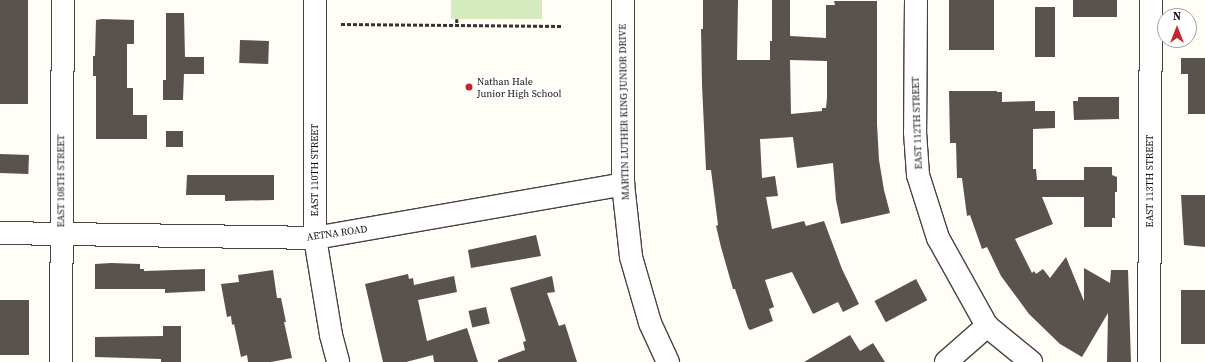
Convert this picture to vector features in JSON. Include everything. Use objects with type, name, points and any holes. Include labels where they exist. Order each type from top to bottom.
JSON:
[{"type":"street","name":"EAST 108TH STREET","points":[[61,362],[63,0]]},
{"type":"street","name":"EAST 110TH STREET","points":[[315,0],[315,238],[331,335],[338,362]]},
{"type":"street","name":"MARTIN LUTHER KING JUNIOR DRIVE","points":[[623,0],[623,184],[631,257],[650,323],[668,362]]},
{"type":"street","name":"EAST 112TH STREET","points":[[916,0],[915,132],[918,175],[938,238],[987,326]]},
{"type":"street","name":"EAST 113TH STREET","points":[[1149,362],[1151,0]]},
{"type":"street","name":"AETNA ROAD","points":[[0,233],[315,238],[623,184]]},
{"type":"street","points":[[946,362],[987,326],[1031,362]]},
{"type":"path","points":[[457,19],[457,25]]},
{"type":"path","points":[[341,24],[561,26]]},
{"type":"green space","points":[[451,0],[542,0],[542,19],[451,19]]},
{"type":"building","points":[[0,0],[28,0],[28,104],[0,104]]},
{"type":"building","points":[[703,0],[738,0],[737,60],[770,60],[770,41],[772,41],[772,0],[790,0],[790,36],[826,38],[826,5],[835,5],[834,1],[877,1],[877,124],[879,160],[884,190],[890,213],[841,224],[836,200],[833,163],[797,168],[793,137],[760,139],[762,178],[775,176],[778,196],[766,197],[772,229],[804,221],[806,226],[824,221],[842,269],[859,304],[843,312],[838,302],[813,314],[792,272],[765,280],[774,307],[769,309],[773,321],[750,330],[748,328],[735,289],[733,289],[721,247],[716,226],[718,225],[711,170],[706,170],[702,85],[701,29],[703,29]],"holes":[[[790,60],[827,61],[826,108],[822,108],[822,111],[791,114]]]},
{"type":"building","points":[[949,0],[994,0],[994,50],[949,50]]},
{"type":"building","points":[[1073,0],[1117,0],[1117,17],[1073,17]]},
{"type":"building","points":[[1035,7],[1055,7],[1055,57],[1035,57]]},
{"type":"building","points":[[166,13],[184,13],[185,57],[204,57],[204,74],[184,74],[183,100],[163,100],[163,80],[166,80]]},
{"type":"building","points":[[96,20],[134,20],[134,44],[127,44],[127,88],[133,88],[133,115],[147,115],[147,139],[96,139],[96,76],[93,76],[93,56],[95,56]]},
{"type":"building","points":[[240,40],[269,41],[268,64],[239,63]]},
{"type":"building","points":[[1181,58],[1205,58],[1205,114],[1188,114],[1188,74],[1181,74]]},
{"type":"building","points":[[949,91],[997,91],[1002,92],[1002,102],[1035,101],[1035,111],[1055,111],[1055,128],[1033,129],[1033,169],[1036,169],[1037,180],[1084,180],[1084,167],[1112,167],[1112,175],[1117,177],[1117,192],[1115,192],[1115,218],[1112,218],[1112,227],[1084,227],[1084,197],[1042,197],[1053,224],[1015,239],[1032,273],[1034,271],[1036,274],[1043,269],[1050,278],[1066,257],[1084,301],[1084,268],[1110,283],[1111,270],[1128,270],[1131,362],[1107,362],[1108,313],[1082,357],[1060,344],[1029,314],[1001,276],[987,247],[982,249],[970,215],[967,216],[962,178],[957,178],[956,143],[950,143]]},
{"type":"building","points":[[1078,97],[1119,97],[1119,119],[1074,120],[1073,101],[1078,101]]},
{"type":"building","points":[[166,131],[183,131],[183,147],[166,147]]},
{"type":"building","points":[[0,154],[29,155],[28,174],[0,173]]},
{"type":"building","points":[[187,175],[274,175],[274,200],[225,201],[225,195],[186,195]]},
{"type":"building","points":[[1181,195],[1205,195],[1205,247],[1184,245]]},
{"type":"building","points":[[536,235],[541,256],[471,268],[468,250]]},
{"type":"building","points":[[95,264],[140,264],[140,269],[144,269],[144,271],[205,269],[205,291],[165,293],[165,289],[95,289]]},
{"type":"building","points":[[273,270],[277,298],[281,298],[286,322],[284,322],[292,358],[271,362],[248,362],[247,355],[241,357],[234,324],[232,325],[231,316],[227,317],[221,284],[239,282],[238,275]]},
{"type":"building","points":[[408,274],[409,279],[413,278],[414,285],[454,276],[457,292],[418,300],[427,341],[467,328],[478,362],[434,362],[433,355],[406,362],[383,362],[365,284]]},
{"type":"building","points":[[552,276],[555,292],[547,293],[559,326],[565,324],[577,362],[498,362],[498,360],[525,350],[523,342],[526,341],[510,288]]},
{"type":"building","points":[[916,279],[927,300],[886,322],[875,301]]},
{"type":"building","points":[[1181,290],[1205,290],[1205,344],[1181,344]]},
{"type":"building","points":[[0,300],[29,300],[29,355],[0,355]]},
{"type":"building","points":[[486,307],[490,324],[472,328],[468,311]]},
{"type":"building","points":[[163,326],[181,326],[181,362],[161,362],[161,359],[95,357],[95,337],[163,336]]},
{"type":"building","points":[[850,335],[860,351],[873,343],[885,362],[804,362]]},
{"type":"place","name":"Nathan Hale Junior High School","points":[[469,87]]}]
